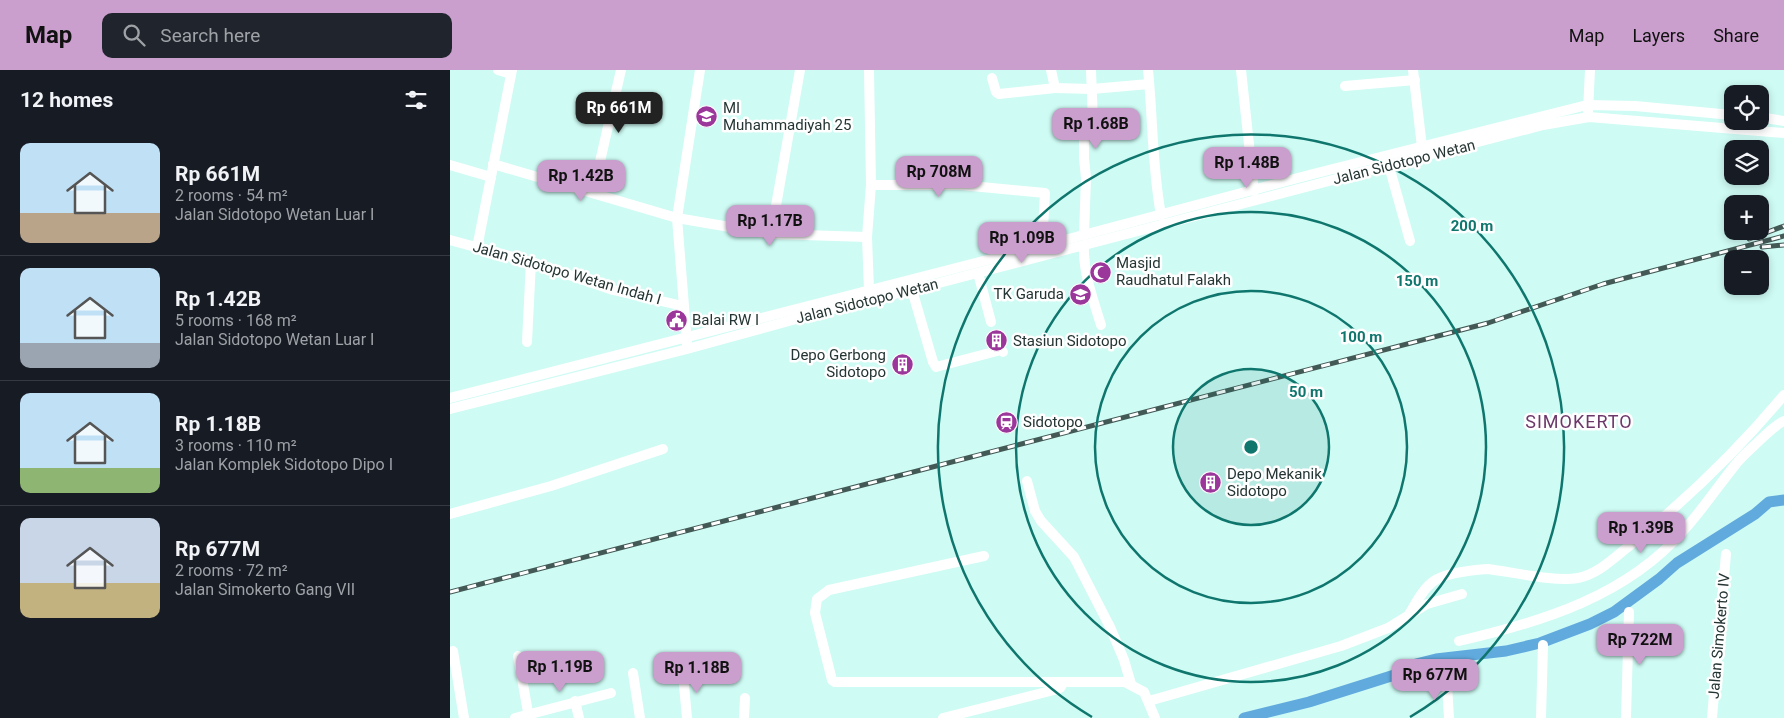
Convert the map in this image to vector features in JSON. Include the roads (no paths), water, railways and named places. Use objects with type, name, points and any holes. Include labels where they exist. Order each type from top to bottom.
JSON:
[{"type":"street","points":[[477,248],[511,72],[498,70]]},
{"type":"street","points":[[593,192],[621,70]]},
{"type":"street","points":[[688,349],[677,218],[700,70]]},
{"type":"street","points":[[771,234],[800,70]]},
{"type":"street","points":[[869,70],[870,185],[867,237],[870,290]]},
{"type":"street","points":[[1051,70],[1055,88]]},
{"type":"street","points":[[1084,235],[1086,178],[1084,135],[1093,122],[1091,70]]},
{"type":"street","points":[[1148,70],[1153,124],[1152,146],[1161,215]]},
{"type":"street","points":[[1241,70],[1254,191]]},
{"type":"street","points":[[1589,117],[1587,105],[1590,70]]},
{"type":"street","points":[[1345,86],[1414,75],[1422,147]]},
{"type":"street","points":[[992,78],[996,92],[999,94],[1055,88],[1092,89],[1150,84]]},
{"type":"street","name":"Jalan Sidotopo Wetan","points":[[450,409],[688,349],[869,299],[912,290],[1084,246],[1422,147],[1587,105],[1636,106],[1724,113]]},
{"type":"street","name":"Jalan Sidotopo Wetan","points":[[450,398],[1254,191],[1389,166],[1543,125],[1589,117],[1784,133]]},
{"type":"street","points":[[1769,118],[1784,121]]},
{"type":"street","points":[[493,164],[677,218],[771,234],[867,237]]},
{"type":"street","points":[[450,165],[491,177]]},
{"type":"street","points":[[1389,166],[1410,241]]},
{"type":"street","points":[[870,185],[961,186],[1046,194],[1042,246]]},
{"type":"street","name":"Jalan Sidotopo Wetan Indah I","points":[[450,240],[531,262],[613,290],[683,306]]},
{"type":"street","points":[[1084,246],[1089,286],[1101,324]]},
{"type":"street","points":[[526,342],[531,262]]},
{"type":"street","points":[[978,273],[991,322]]},
{"type":"street","points":[[912,290],[936,367],[1001,350],[1003,352]]},
{"type":"street","points":[[1408,616],[1427,588],[1440,578],[1488,569],[1560,578],[1577,578],[1603,567],[1667,515],[1761,423],[1784,394]]},
{"type":"street","points":[[1459,641],[1503,630],[1566,610],[1612,590],[1640,572],[1667,549],[1684,531],[1741,459],[1773,428],[1784,421]]},
{"type":"street","points":[[450,514],[551,486],[663,449]]},
{"type":"street","points":[[1027,481],[1035,511],[1041,521],[1074,557],[1110,627],[1124,660],[1131,684]]},
{"type":"street","name":"Jalan Simokerto IV","points":[[1712,718],[1726,554]]},
{"type":"street","points":[[984,556],[828,590],[818,599],[815,613],[832,680],[835,682],[1125,682],[1144,692],[1155,718]]},
{"type":"street","points":[[1148,700],[1341,646],[1388,628],[1428,604],[1462,594]]},
{"type":"street","points":[[1626,718],[1629,612]]},
{"type":"street","points":[[1541,718],[1543,645]]},
{"type":"street","points":[[453,651],[464,718]]},
{"type":"street","points":[[518,656],[529,716]]},
{"type":"street","points":[[634,672],[640,718]]},
{"type":"street","points":[[683,674],[687,718]]},
{"type":"street","points":[[943,718],[1058,689],[1064,682]]},
{"type":"street","points":[[1447,684],[1449,718]]},
{"type":"street","points":[[515,718],[529,716],[575,701],[610,693]]},
{"type":"street","points":[[744,718],[745,698]]},
{"type":"street","points":[[575,701],[579,718]]},
{"type":"waterway","points":[[1244,718],[1309,702],[1407,671],[1416,664],[1436,659],[1506,651],[1540,643],[1590,624],[1614,612],[1659,579],[1677,563],[1755,514],[1769,502],[1784,500]]},
{"type":"railway","points":[[1769,232],[1784,226]]},
{"type":"railway","points":[[450,592],[1488,323],[1603,284],[1784,236]]},
{"type":"railway","points":[[1762,247],[1784,245]]},
{"type":"place","name":"MI Muhammadiyah 25","points":[[707,117]]},
{"type":"place","name":"Masjid Raudhatul Falakh","points":[[1100,272]]},
{"type":"place","name":"TK Garuda","points":[[1080,294]]},
{"type":"place","name":"Balai RW I","points":[[676,320]]},
{"type":"place","name":"Stasiun Sidotopo","points":[[997,341]]},
{"type":"place","name":"Depo Gerbong Sidotopo","points":[[902,364]]},
{"type":"place","name":"Sidotopo","points":[[1007,422]]},
{"type":"place","name":"Depo Mekanik Sidotopo","points":[[1211,483]]},
{"type":"district","name":"SIMOKERTO","points":[[1579,422]]}]
